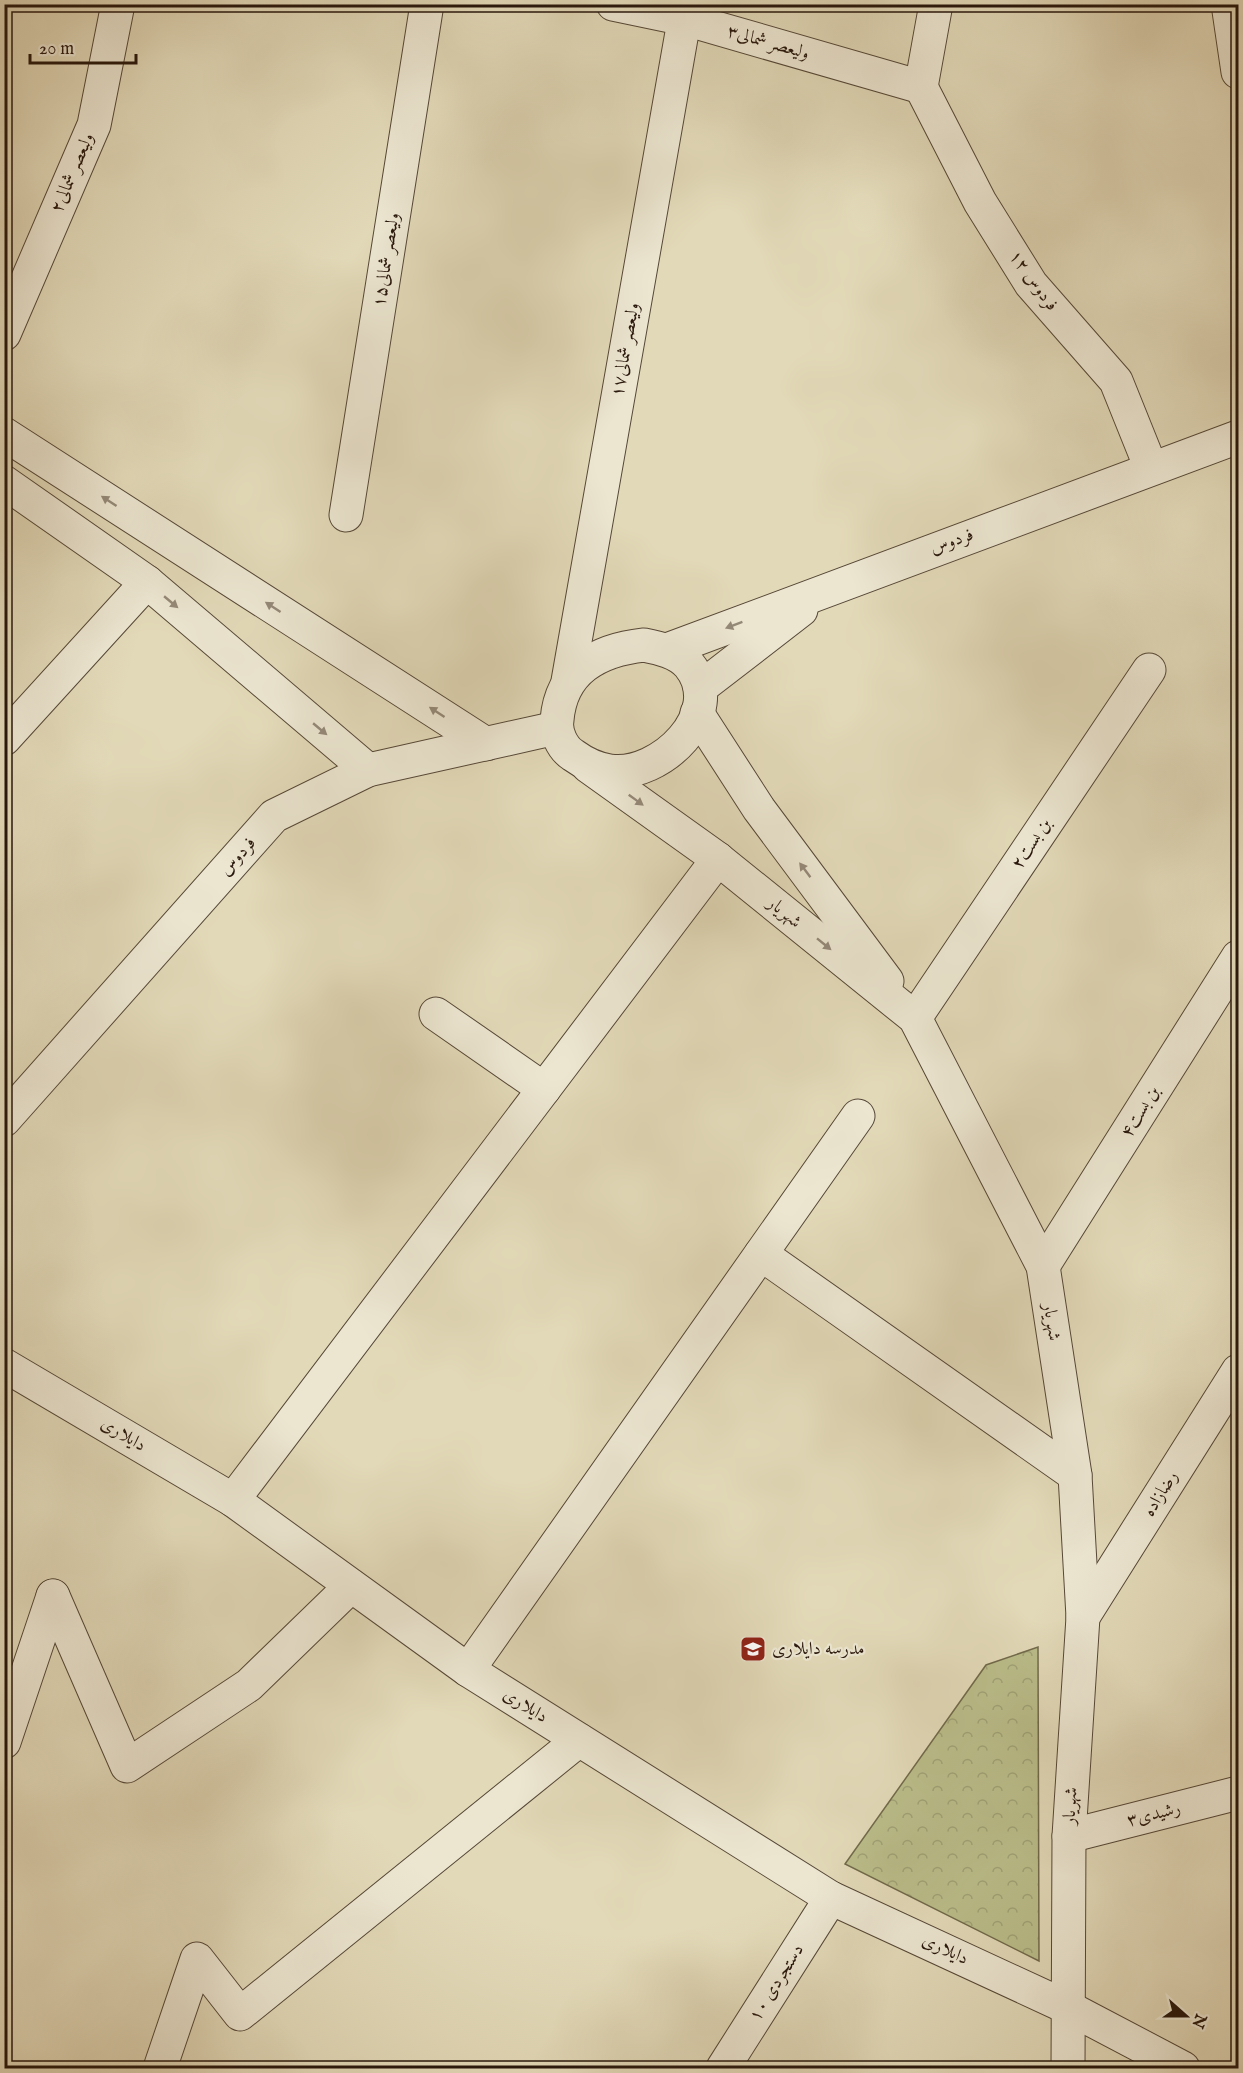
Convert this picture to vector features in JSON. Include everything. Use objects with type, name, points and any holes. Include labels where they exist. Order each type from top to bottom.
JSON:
[{"type":"street","name":"ولیعصر شمالی۲","points":[[7,318],[94,124],[118,4]]},
{"type":"street","name":"ولیعصر شمالی۱۵","points":[[346,515],[428,4]]},
{"type":"street","name":"ولیعصر شمالی۳","points":[[613,4],[686,12],[921,87]]},
{"type":"street","points":[[921,87],[936,4]]},
{"type":"street","points":[[1228,4],[1239,72]]},
{"type":"street","name":"ولیعصر شمالی۱۷","points":[[568,681],[686,12]]},
{"type":"street","name":"فردوس ۱۲","points":[[921,87],[980,202],[1031,284],[1116,381],[1151,468]]},
{"type":"street","points":[[4,434],[486,744]]},
{"type":"street","name":"فردوس","points":[[668,650],[1239,437]]},
{"type":"street","points":[[4,482],[147,582],[368,770]]},
{"type":"street","points":[[4,739],[147,582]]},
{"type":"street","points":[[828,589],[698,700],[687,735],[672,751],[654,762],[634,769],[611,772],[588,766],[567,752],[556,728],[558,703],[568,681],[584,665],[622,647],[644,645],[668,650],[688,664],[698,700],[759,809],[915,1018]]},
{"type":"street","name":"بن بست۲","points":[[915,1018],[1149,670]]},
{"type":"street","name":"فردوس","points":[[4,1120],[274,816],[368,770],[556,728]]},
{"type":"street","name":"شهریار","points":[[588,766],[718,859],[915,1018],[1043,1266],[1075,1475],[1083,1617],[1069,1836],[1068,2068]]},
{"type":"street","points":[[233,1500],[718,859]]},
{"type":"street","name":"بن بست۴","points":[[1043,1266],[1239,957]]},
{"type":"street","points":[[436,1014],[544,1089]]},
{"type":"street","points":[[468,1670],[858,1116]]},
{"type":"street","points":[[761,1254],[1075,1475]]},
{"type":"street","name":"دایلاری","points":[[4,1365],[233,1500],[468,1670],[831,1898],[1069,2008],[1183,2068]]},
{"type":"street","name":"رضازاده","points":[[1083,1617],[1239,1371]]},
{"type":"street","points":[[4,1742],[53,1596],[127,1766],[249,1685],[351,1586]]},
{"type":"street","points":[[160,2068],[197,1959],[240,2014],[579,1740]]},
{"type":"street","name":"رشیدی۳","points":[[1069,1836],[1239,1793]]},
{"type":"street","name":"دستجردی ۱۰","points":[[723,2068],[831,1898]]},
{"type":"green space","points":[[1038,1647],[1039,1961],[845,1864],[986,1665]]},
{"type":"place","name":"مدرسه دایلاری","points":[[753,1649]]}]
